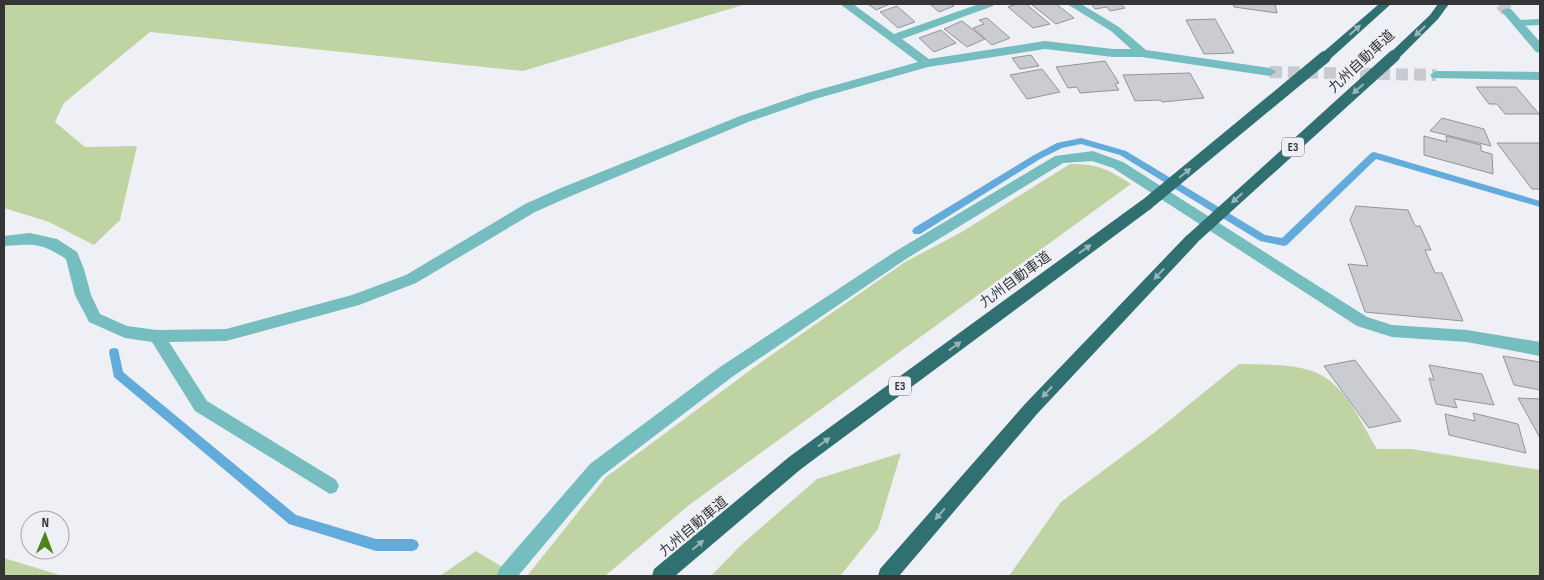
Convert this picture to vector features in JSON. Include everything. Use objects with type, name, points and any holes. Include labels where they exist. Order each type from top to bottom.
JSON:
[{"type":"highway","name":"九州自動車道","points":[[661,576],[795,463],[1147,204],[1325,57],[1385,4]]},
{"type":"highway","name":"九州自動車道","points":[[887,576],[1031,408],[1192,239],[1394,56],[1434,16],[1443,4]]},
{"type":"street","points":[[846,4],[927,63]]},
{"type":"street","points":[[893,38],[989,4]]},
{"type":"street","points":[[1073,4],[1115,29],[1142,53]]},
{"type":"street","points":[[1507,10],[1540,48]]},
{"type":"street","points":[[1518,23],[1540,22]]},
{"type":"street","points":[[4,241],[30,238],[52,243],[72,256],[83,294],[94,318],[124,332],[157,336],[193,337],[226,335],[303,316],[387,290],[411,279],[530,208],[566,192],[744,118],[811,96],[927,63],[1044,45],[1113,53],[1142,53],[1270,72]]},
{"type":"street","points":[[1436,75],[1540,76]]},
{"type":"street","points":[[506,576],[596,470],[726,372],[901,255],[1060,159],[1093,156],[1118,165],[1362,322],[1392,331],[1467,336],[1540,349]]},
{"type":"street","points":[[157,336],[201,406],[330,486]]},
{"type":"green space","points":[[4,4],[743,5],[523,71],[150,32],[64,103],[55,122],[85,147],[137,146],[120,220],[94,245],[49,222],[4,208]]},
{"type":"green space","points":[[1070,164],[1096,166],[1131,184],[689,505],[605,576],[527,576],[606,477],[760,363],[905,262],[960,233]]},
{"type":"green space","points":[[1239,364],[1303,368],[1323,376],[1342,393],[1377,449],[1412,449],[1540,470],[1540,576],[1009,576],[1061,502],[1155,432]]},
{"type":"green space","points":[[901,453],[878,529],[840,576],[711,576],[740,546],[817,479]]},
{"type":"green space","points":[[476,551],[517,576],[440,576]]},
{"type":"green space","points":[[4,558],[63,576],[4,576]]},
{"type":"building","points":[[868,4],[890,4],[876,10]]},
{"type":"building","points":[[930,4],[951,4],[954,6],[939,12]]},
{"type":"building","points":[[1026,4],[1050,24],[1033,28],[1008,7]]},
{"type":"building","points":[[1031,4],[1056,4],[1074,18],[1056,24]]},
{"type":"building","points":[[1091,4],[1120,4],[1125,8],[1110,11],[1107,7],[1095,9]]},
{"type":"building","points":[[1233,4],[1275,4],[1277,13],[1234,7]]},
{"type":"building","points":[[897,6],[915,22],[898,28],[880,12]]},
{"type":"building","points":[[987,18],[1010,38],[992,45],[973,28],[984,24],[979,20]]},
{"type":"building","points":[[1215,19],[1234,53],[1204,54],[1186,20]]},
{"type":"building","points":[[962,21],[985,39],[967,47],[944,29]]},
{"type":"building","points":[[941,30],[956,43],[934,52],[919,38]]},
{"type":"building","points":[[1031,55],[1039,66],[1020,69],[1012,58]]},
{"type":"building","points":[[1105,61],[1119,83],[1115,84],[1119,90],[1080,93],[1077,87],[1068,88],[1056,67]]},
{"type":"building","points":[[1042,69],[1060,92],[1027,99],[1010,75]]},
{"type":"building","points":[[1190,73],[1204,98],[1162,102],[1161,100],[1135,101],[1123,75]]},
{"type":"building","points":[[1476,87],[1516,87],[1539,114],[1505,114],[1497,104],[1489,104]]},
{"type":"building","points":[[1442,118],[1484,129],[1491,146],[1430,131]]},
{"type":"building","points":[[1424,136],[1447,142],[1446,136],[1481,145],[1481,151],[1492,154],[1493,174],[1424,155]]},
{"type":"building","points":[[1497,143],[1540,143],[1540,189],[1532,189]]},
{"type":"building","points":[[1356,206],[1408,210],[1415,226],[1420,226],[1431,250],[1425,250],[1435,273],[1442,273],[1463,321],[1365,312],[1348,264],[1368,266],[1350,220]]},
{"type":"building","points":[[1503,356],[1540,362],[1540,390],[1514,385]]},
{"type":"building","points":[[1355,360],[1401,421],[1369,428],[1324,366]]},
{"type":"building","points":[[1429,365],[1482,374],[1494,405],[1454,399],[1457,408],[1436,404],[1429,378],[1434,380]]},
{"type":"building","points":[[1518,398],[1540,399],[1540,438]]},
{"type":"building","points":[[1473,413],[1518,424],[1526,453],[1449,435],[1445,414],[1475,421]]},
{"type":"waterway","points":[[917,231],[1037,157],[1060,145],[1081,141],[1123,153],[1263,238],[1284,242],[1374,155],[1540,204]]},
{"type":"waterway","points":[[114,352],[118,374],[293,520],[376,545],[413,545]]},
{"type":"tunnel","points":[[1501,4],[1507,11]]},
{"type":"tunnel","points":[[1270,72],[1436,75]]}]
